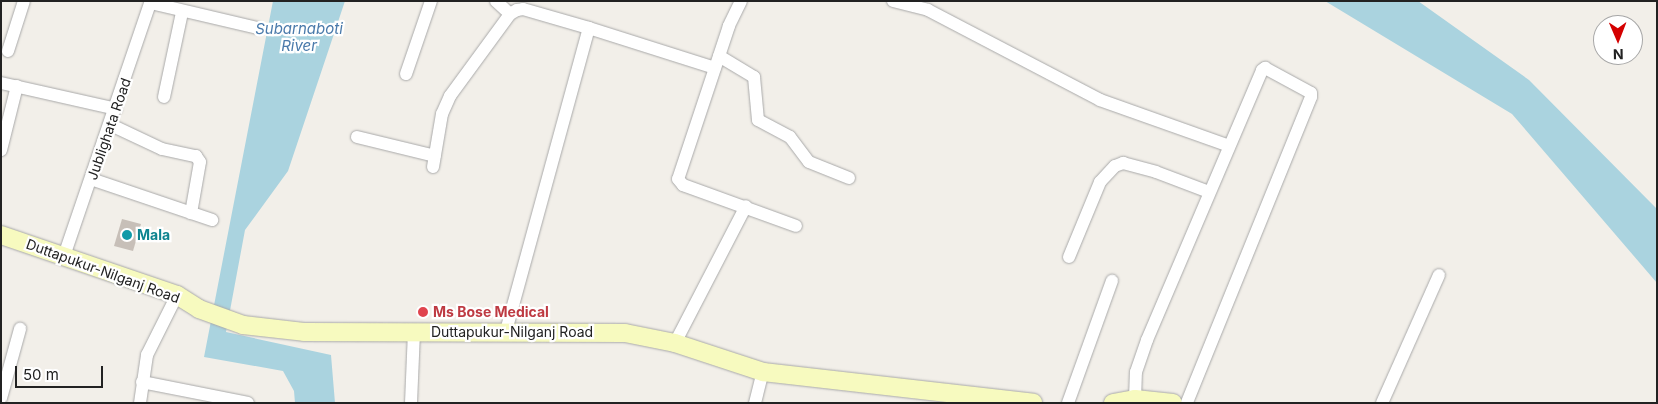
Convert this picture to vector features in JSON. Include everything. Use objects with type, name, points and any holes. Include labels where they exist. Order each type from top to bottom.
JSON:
[{"type":"main road","name":"Duttapukur-Nilganj Road","points":[[1,234],[177,295],[199,308],[243,326],[304,332],[625,332],[675,343],[704,356],[763,372],[927,397],[1033,403]]},
{"type":"main road","points":[[1114,403],[1135,399],[1173,403]]},
{"type":"street","points":[[8,51],[24,1]]},
{"type":"street","points":[[406,74],[431,1]]},
{"type":"street","points":[[496,1],[510,14]]},
{"type":"street","points":[[741,1],[717,62],[678,179],[684,185],[746,206],[796,226]]},
{"type":"street","points":[[893,1],[929,6],[1100,100],[1229,146]]},
{"type":"street","points":[[151,2],[182,12],[258,28]]},
{"type":"street","name":"Jublighata Road","points":[[64,256],[111,125],[151,2]]},
{"type":"street","points":[[357,137],[434,161],[442,114],[450,96],[510,14],[523,9],[717,62],[754,77],[758,120],[790,137],[809,162],[849,178]]},
{"type":"street","points":[[164,97],[182,12]]},
{"type":"street","points":[[506,331],[590,28]]},
{"type":"street","points":[[1135,399],[1139,361],[1263,68],[1311,93],[1287,162],[1188,403]]},
{"type":"street","points":[[1,83],[116,109]]},
{"type":"street","points":[[1,150],[17,86]]},
{"type":"street","points":[[111,125],[162,148],[196,156],[200,162],[191,213]]},
{"type":"street","points":[[1069,257],[1100,182],[1115,166],[1123,163],[1156,172],[1209,192]]},
{"type":"street","points":[[91,180],[212,220]]},
{"type":"street","points":[[675,343],[746,206]]},
{"type":"street","points":[[1382,403],[1439,275]]},
{"type":"street","points":[[1068,403],[1112,281]]},
{"type":"street","points":[[140,403],[142,382],[152,342],[177,295]]},
{"type":"street","points":[[1,398],[20,329]]},
{"type":"street","points":[[411,403],[414,331]]},
{"type":"street","points":[[755,403],[763,372]]},
{"type":"street","points":[[142,382],[248,403]]},
{"type":"water","name":"Subarnaboti River","points":[[273,1],[345,1],[288,171],[245,230],[226,332],[331,355],[335,403],[295,403],[294,391],[283,371],[204,357]]},
{"type":"water","points":[[1325,1],[1418,1],[1529,80],[1657,209],[1657,283],[1512,114]]},
{"type":"building","name":"Mala","points":[[122,219],[141,224],[133,251],[114,246]]},
{"type":"place","name":"Mala","points":[[127,235]]},
{"type":"place","name":"Ms Bose Medical","points":[[423,312]]}]
